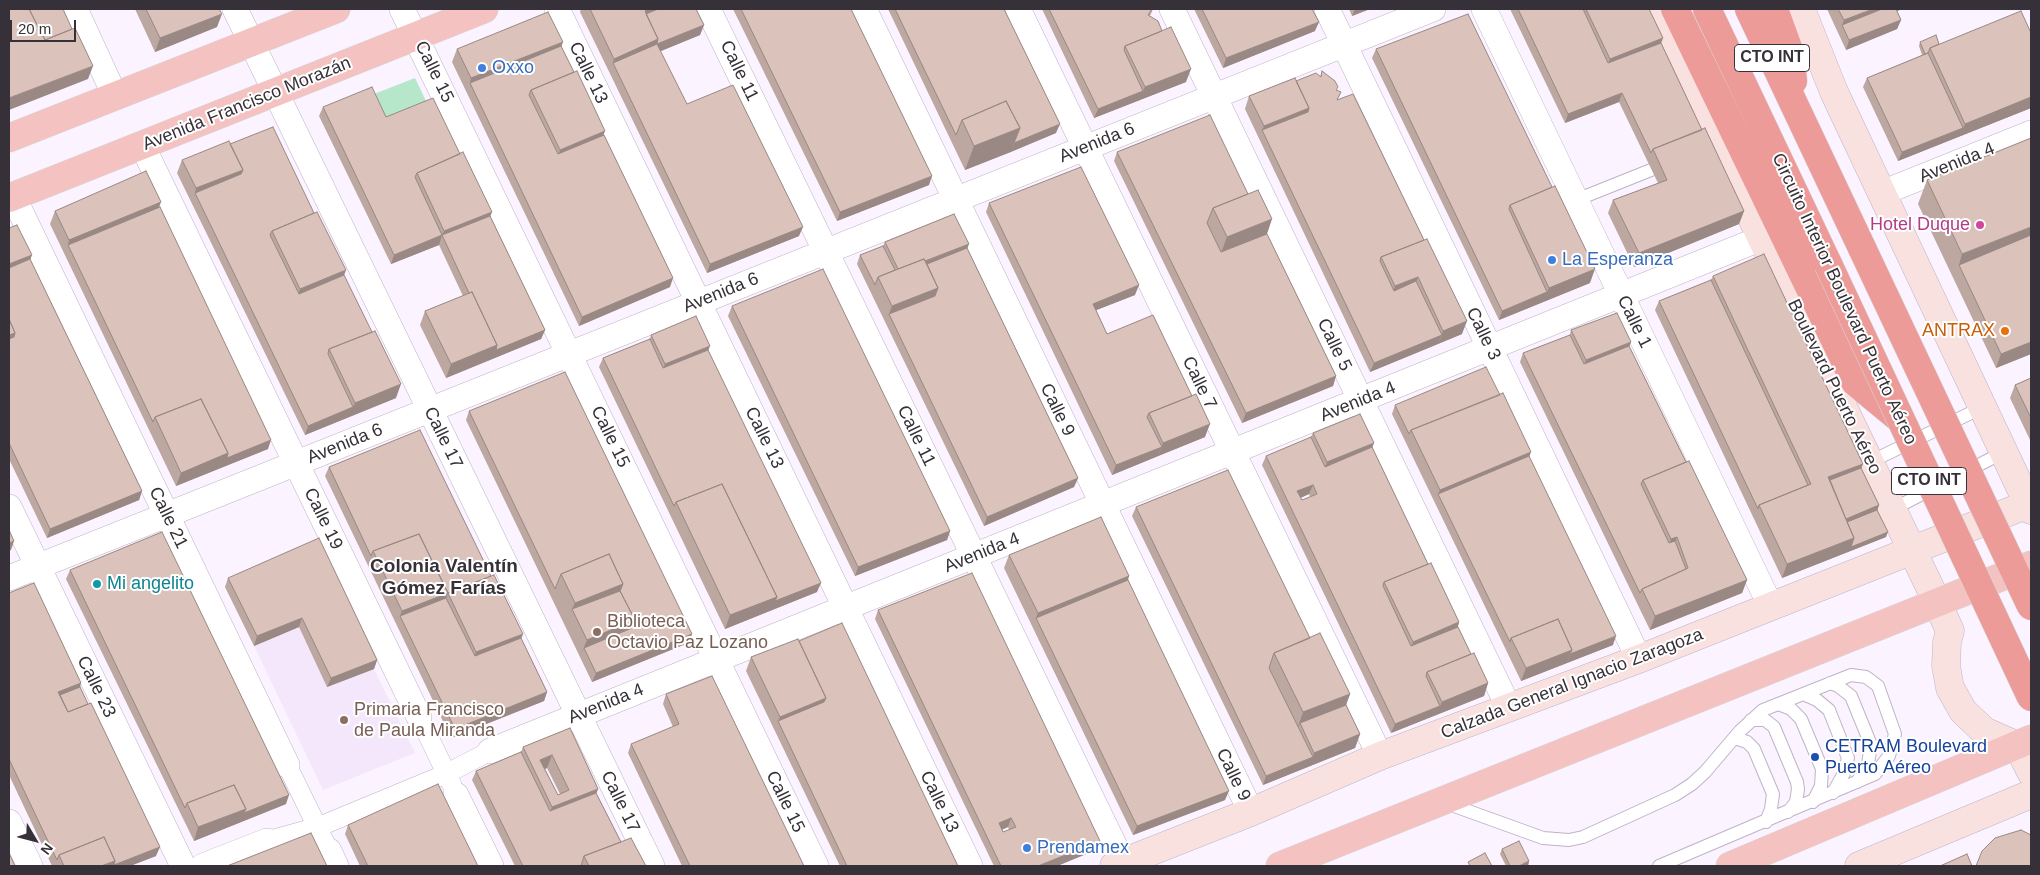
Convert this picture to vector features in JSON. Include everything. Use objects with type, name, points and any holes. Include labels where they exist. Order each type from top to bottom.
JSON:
[{"type":"highway","points":[[1675,9],[1855,382],[1900,419]]},
{"type":"highway","name":"Circuito Interior Boulevard Puerto Aéreo","points":[[1707,9],[2031,697]]},
{"type":"highway","name":"CTO INT","points":[[1749,9],[2031,606]]},
{"type":"highway","points":[[1774,9],[1790,53],[1795,107]]},
{"type":"main road","points":[[9,138],[336,9]]},
{"type":"main road","name":"Avenida Francisco Morazán","points":[[11,197],[484,9]]},
{"type":"main road","name":"Boulevard Puerto Aéreo","points":[[1653,9],[1710,146],[1762,238],[1950,631],[1947,642],[1946,666],[1950,688],[1963,711],[1984,731],[2024,743]]},
{"type":"main road","name":"CTO INT","points":[[1801,9],[1834,92],[2030,505]]},
{"type":"main road","name":"Calzada General Ignacio Zaragoza","points":[[1119,864],[1251,812],[1380,756],[1639,659],[1912,549],[2030,505]]},
{"type":"main road","points":[[1280,866],[2031,566]]},
{"type":"main road","points":[[1730,866],[2024,743],[2031,772]]},
{"type":"main road","points":[[1860,866],[2031,794]]},
{"type":"street","points":[[75,9],[115,96]]},
{"type":"street","name":"Calle 17","points":[[235,9],[652,866]]},
{"type":"street","name":"Calle 15","points":[[402,9],[816,866]]},
{"type":"street","name":"Calle 13","points":[[557,9],[970,866]]},
{"type":"street","name":"Calle 11","points":[[708,9],[974,556],[1119,864]]},
{"type":"street","name":"Calle 9","points":[[864,9],[1251,812]]},
{"type":"street","name":"Calle 7","points":[[1018,9],[1380,756]]},
{"type":"street","name":"Calle 5","points":[[1172,9],[1509,708]]},
{"type":"street","name":"Calle 3","points":[[1327,9],[1639,659]]},
{"type":"street","name":"Avenida 6","points":[[9,578],[1433,9]]},
{"type":"street","name":"Calle 1","points":[[1484,9],[1771,607]]},
{"type":"street","name":"Avenida 4","points":[[1882,193],[2031,133]]},
{"type":"street","name":"Calle 19","points":[[142,145],[491,866]]},
{"type":"street","name":"Calle 21","points":[[11,197],[333,858]]},
{"type":"street","name":"Avenida 4","points":[[203,866],[267,841],[318,828],[451,784],[490,751],[1762,238]]},
{"type":"street","name":"Calle 23","points":[[9,507],[183,866]]},
{"type":"street","points":[[9,822],[30,866]]},
{"type":"lane","points":[[1576,200],[1651,170]]},
{"type":"lane","points":[[1870,462],[1983,407]]},
{"type":"lane","points":[[1893,509],[2004,452]]},
{"type":"lane","points":[[1441,802],[1543,838],[1569,840],[1583,837],[1675,795],[1692,784],[1706,772],[1751,720],[1763,710],[1851,676],[1866,677],[1878,686],[1895,734],[1889,756],[1875,774],[1659,866]]},
{"type":"lane","points":[[1830,683],[1838,686],[1851,696],[1871,745],[1868,764],[1857,782]]},
{"type":"lane","points":[[1803,694],[1817,700],[1829,710],[1848,758],[1844,773],[1833,793]]},
{"type":"lane","points":[[1778,704],[1792,709],[1801,720],[1822,769],[1821,786],[1813,802]]},
{"type":"lane","points":[[1751,720],[1765,720],[1774,727],[1797,782],[1796,802],[1788,812]]},
{"type":"lane","points":[[1735,738],[1747,742],[1754,749],[1773,794],[1771,809],[1766,822]]},
{"type":"shaded area","name":"Primaria Francisco de Paula Miranda","points":[[299,627],[328,687],[374,669],[415,753],[323,790],[254,646]]},
{"type":"green space","points":[[415,78],[429,107],[383,126],[369,96]]},
{"type":"building","points":[[29,9],[45,40],[75,28],[93,66],[9,98],[9,10]]},
{"type":"building","points":[[29,9],[63,9],[72,29],[45,40]]},
{"type":"building","points":[[146,9],[219,9],[222,14],[160,38]]},
{"type":"building","points":[[590,9],[649,9],[645,11],[658,39],[614,59]]},
{"type":"building","points":[[658,9],[696,9],[704,25],[657,44],[658,39],[646,14]]},
{"type":"building","points":[[741,9],[851,9],[932,176],[840,212]]},
{"type":"building","points":[[895,9],[1004,9],[1060,124],[1014,143],[1020,128],[1006,101],[962,120],[956,135]]},
{"type":"building","points":[[1049,9],[1152,9],[1148,15],[1158,21],[1162,31],[1125,46],[1124,50],[1143,91],[1098,109]]},
{"type":"building","points":[[1202,9],[1312,9],[1319,22],[1226,58]]},
{"type":"building","points":[[1518,9],[1583,9],[1608,63],[1661,43],[1702,130],[1653,149],[1651,153],[1622,93],[1568,114]]},
{"type":"building","points":[[1586,9],[1649,9],[1663,38],[1610,59]]},
{"type":"building","points":[[1838,9],[1873,9],[1844,20]]},
{"type":"building","points":[[1882,9],[1896,9],[1901,20],[1849,40],[1842,25]]},
{"type":"building","points":[[2021,11],[2031,33],[2031,97],[1965,124],[1930,48]]},
{"type":"building","points":[[548,12],[563,42],[471,78],[457,49]]},
{"type":"building","points":[[1468,14],[1552,187],[1510,205],[1509,209],[1547,292],[1502,311],[1376,49]]},
{"type":"building","points":[[1171,27],[1191,69],[1145,87],[1125,46]]},
{"type":"building","points":[[1936,35],[1939,44],[1930,48],[1928,53],[1925,54],[1920,42]]},
{"type":"building","points":[[657,44],[687,104],[733,85],[803,227],[710,264],[613,63]]},
{"type":"building","points":[[561,46],[574,72],[531,90],[529,95],[558,154],[604,135],[673,278],[582,317],[470,83]]},
{"type":"building","points":[[1928,53],[1963,128],[1902,152],[1867,78]]},
{"type":"building","points":[[577,71],[605,131],[560,150],[531,90]]},
{"type":"building","points":[[1322,71],[1335,81],[1338,87],[1336,90],[1341,92],[1337,100],[1353,94],[1424,240],[1381,257],[1380,261],[1394,291],[1416,281],[1442,335],[1374,363],[1262,130],[1308,112],[1309,108],[1296,81],[1316,73],[1321,77]]},
{"type":"building","points":[[1295,78],[1309,108],[1264,126],[1249,96]]},
{"type":"building","points":[[372,87],[386,117],[433,98],[460,154],[417,173],[415,177],[442,235],[394,255],[323,107]]},
{"type":"building","points":[[1006,101],[1020,128],[974,146],[962,120]]},
{"type":"building","points":[[1210,115],[1248,194],[1213,208],[1207,223],[1221,252],[1267,234],[1336,376],[1246,413],[1117,152]]},
{"type":"building","points":[[273,127],[314,213],[272,231],[270,235],[299,294],[344,275],[372,332],[329,349],[328,354],[353,407],[308,426],[195,193],[241,174],[243,170],[230,144]]},
{"type":"building","points":[[1705,128],[1744,211],[1639,253],[1613,200],[1667,180],[1653,149]]},
{"type":"building","name":"Hotel Duque","points":[[2031,138],[2031,227],[1962,254],[1927,180]]},
{"type":"building","points":[[229,141],[243,170],[196,188],[182,160]]},
{"type":"building","points":[[463,152],[492,212],[444,231],[417,173]]},
{"type":"building","points":[[1081,167],[1139,285],[1093,304],[1107,334],[1153,315],[1192,396],[1149,413],[1147,417],[1162,447],[1116,465],[989,203]]},
{"type":"building","points":[[146,171],[161,202],[69,240],[55,211]]},
{"type":"building","name":"La Esperanza","points":[[1555,186],[1595,269],[1549,288],[1510,205]]},
{"type":"building","points":[[1258,190],[1272,219],[1227,237],[1213,208]]},
{"type":"building","points":[[160,207],[271,440],[227,458],[228,453],[201,399],[155,417],[153,422],[68,245]]},
{"type":"building","points":[[317,212],[346,270],[300,289],[272,231]]},
{"type":"building","points":[[954,214],[969,244],[898,269],[885,242]]},
{"type":"building","points":[[490,216],[545,330],[496,350],[497,345],[472,292],[469,293],[442,235]]},
{"type":"building","points":[[17,225],[32,255],[9,264],[9,228]]},
{"type":"building","points":[[2031,235],[2031,342],[2001,354],[1959,265]]},
{"type":"building","points":[[1427,239],[1467,321],[1443,331],[1418,277],[1395,286],[1381,257]]},
{"type":"building","points":[[883,246],[895,270],[878,277],[875,285],[860,255]]},
{"type":"building","points":[[967,248],[1078,478],[987,517],[889,314],[935,296],[938,288],[927,264]]},
{"type":"building","points":[[1764,254],[1863,464],[1828,477],[1854,538],[1787,564],[1759,505],[1811,484],[1713,276]]},
{"type":"building","points":[[30,259],[142,491],[50,529],[9,443],[9,339],[14,337],[15,333],[9,319],[9,268]]},
{"type":"building","points":[[924,259],[938,288],[892,306],[878,277]]},
{"type":"building","points":[[823,269],[950,531],[858,567],[732,306]]},
{"type":"building","points":[[1711,280],[1808,485],[1759,505],[1758,509],[1659,301]]},
{"type":"building","points":[[472,292],[497,345],[451,364],[425,311]]},
{"type":"building","points":[[1617,313],[1631,342],[1586,360],[1571,330]]},
{"type":"building","points":[[696,316],[710,346],[665,364],[651,335]]},
{"type":"building","points":[[9,319],[15,333],[9,335]]},
{"type":"building","points":[[375,331],[401,384],[355,403],[329,349]]},
{"type":"building","points":[[1570,335],[1584,364],[1629,346],[1686,462],[1643,480],[1641,484],[1669,543],[1675,541],[1686,569],[1642,589],[1640,593],[1523,353]]},
{"type":"building","points":[[650,339],[663,368],[708,350],[821,583],[775,601],[777,597],[722,484],[676,502],[674,506],[603,358]]},
{"type":"building","points":[[1486,367],[1500,395],[1411,430],[1409,434],[1395,405]]},
{"type":"building","points":[[565,372],[692,634],[596,673],[584,648],[632,628],[635,620],[620,591],[623,584],[609,554],[561,574],[555,589],[469,411]]},
{"type":"building","points":[[2031,378],[2031,418],[2015,385]]},
{"type":"building","points":[[1503,393],[1531,452],[1440,490],[1411,430]]},
{"type":"building","points":[[1196,394],[1210,424],[1163,443],[1149,413]]},
{"type":"building","points":[[201,399],[228,453],[181,473],[155,417]]},
{"type":"building","points":[[1360,414],[1374,443],[1327,462],[1313,433]]},
{"type":"building","points":[[420,430],[491,576],[448,593],[419,534],[373,551],[371,556],[329,467]]},
{"type":"building","points":[[1311,437],[1325,467],[1372,447],[1428,564],[1384,582],[1383,586],[1411,646],[1458,627],[1471,654],[1427,672],[1426,676],[1440,706],[1395,724],[1266,456]],"holes":[[[1313,485],[1317,494],[1302,500],[1297,491]]]},
{"type":"building","points":[[1529,456],[1616,636],[1570,654],[1572,650],[1558,619],[1511,638],[1510,642],[1438,494]]},
{"type":"building","points":[[1689,461],[1747,580],[1655,616],[1642,589],[1688,568],[1677,537],[1671,539],[1643,480]]},
{"type":"building","points":[[1861,468],[1879,505],[1846,519],[1830,480]]},
{"type":"building","points":[[1228,470],[1310,638],[1274,653],[1269,668],[1313,757],[1266,776],[1136,507]]},
{"type":"building","points":[[722,484],[777,597],[730,615],[676,502]]},
{"type":"building","points":[[1877,510],[1888,532],[1851,547],[1854,538],[1847,522]]},
{"type":"building","points":[[1101,517],[1129,576],[1038,613],[1009,555]]},
{"type":"building","points":[[9,530],[14,541],[9,543]]},
{"type":"building","points":[[162,532],[289,795],[244,813],[246,809],[234,785],[187,803],[185,808],[70,570]]},
{"type":"building","points":[[419,534],[448,593],[402,611],[373,551]]},
{"type":"building","points":[[319,538],[377,660],[331,678],[302,618],[257,636],[228,578]]},
{"type":"building","points":[[609,554],[623,584],[575,603],[561,574]]},
{"type":"building","points":[[1431,563],[1459,622],[1413,642],[1384,582]]},
{"type":"building","points":[[972,573],[1100,841],[1038,866],[1001,866],[878,610]],"holes":[[[1011,818],[1016,827],[1003,832],[999,823]]]},
{"type":"building","points":[[494,575],[523,634],[476,652],[448,593]]},
{"type":"building","points":[[1128,580],[1229,791],[1137,826],[1036,618]]},
{"type":"building","points":[[34,583],[81,683],[58,692],[68,712],[91,703],[160,847],[114,865],[115,861],[104,837],[59,855],[57,860],[9,759],[9,593]]},
{"type":"building","points":[[620,591],[635,620],[587,640],[572,609]]},
{"type":"building","points":[[446,598],[475,656],[521,638],[547,692],[455,729],[400,616]]},
{"type":"building","points":[[1558,619],[1572,650],[1526,668],[1511,638]]},
{"type":"building","points":[[842,623],[958,866],[847,866],[778,721],[824,702],[826,698],[799,641]]},
{"type":"building","points":[[1320,633],[1350,694],[1303,712],[1274,653]]},
{"type":"building","points":[[798,639],[826,698],[780,717],[751,657]]},
{"type":"building","points":[[1474,653],[1488,683],[1442,702],[1427,672]]},
{"type":"building","points":[[712,676],[804,866],[690,866],[631,744],[679,724],[666,694]]},
{"type":"building","points":[[80,687],[88,704],[68,712],[60,695]]},
{"type":"building","points":[[1346,705],[1360,734],[1314,753],[1300,723]]},
{"type":"building","points":[[570,728],[598,789],[552,807],[523,747]],"holes":[[[552,755],[569,790],[558,795],[540,760]]]},
{"type":"building","points":[[521,752],[550,811],[596,793],[621,842],[584,856],[581,866],[523,866],[476,771]]},
{"type":"building","points":[[438,784],[478,866],[368,866],[348,825]]},
{"type":"building","points":[[234,785],[246,809],[198,827],[187,803]]},
{"type":"building","points":[[2021,830],[2031,835],[2031,866],[1976,866],[1982,851],[1995,838]]},
{"type":"building","points":[[311,833],[327,866],[227,866]]},
{"type":"building","points":[[104,837],[115,861],[101,866],[64,866],[59,855]]},
{"type":"building","points":[[631,838],[646,866],[589,866],[584,856]]},
{"type":"building","points":[[1519,841],[1529,861],[1519,866],[1510,866],[1502,849]]},
{"type":"building","points":[[9,853],[15,866],[9,866]]},
{"type":"building","points":[[1485,853],[1492,866],[1470,866],[1468,862]]},
{"type":"building","points":[[1967,854],[1972,866],[1940,866]]},
{"type":"place","name":"Oxxo","points":[[482,68]]},
{"type":"place","name":"Hotel Duque","points":[[1980,225]]},
{"type":"place","name":"La Esperanza","points":[[1552,260]]},
{"type":"place","name":"ANTRAX","points":[[2005,331]]},
{"type":"place","name":"Mi angelito","points":[[97,584]]},
{"type":"place","name":"Biblioteca Octavio Paz Lozano","points":[[597,632]]},
{"type":"place","name":"Primaria Francisco de Paula Miranda","points":[[344,720]]},
{"type":"place","name":"CETRAM Boulevard Puerto Aéreo","points":[[1815,757]]},
{"type":"place","name":"Prendamex","points":[[1027,848]]},
{"type":"district","name":"Colonia Valentín Gómez Farías","points":[[444,578]]}]
